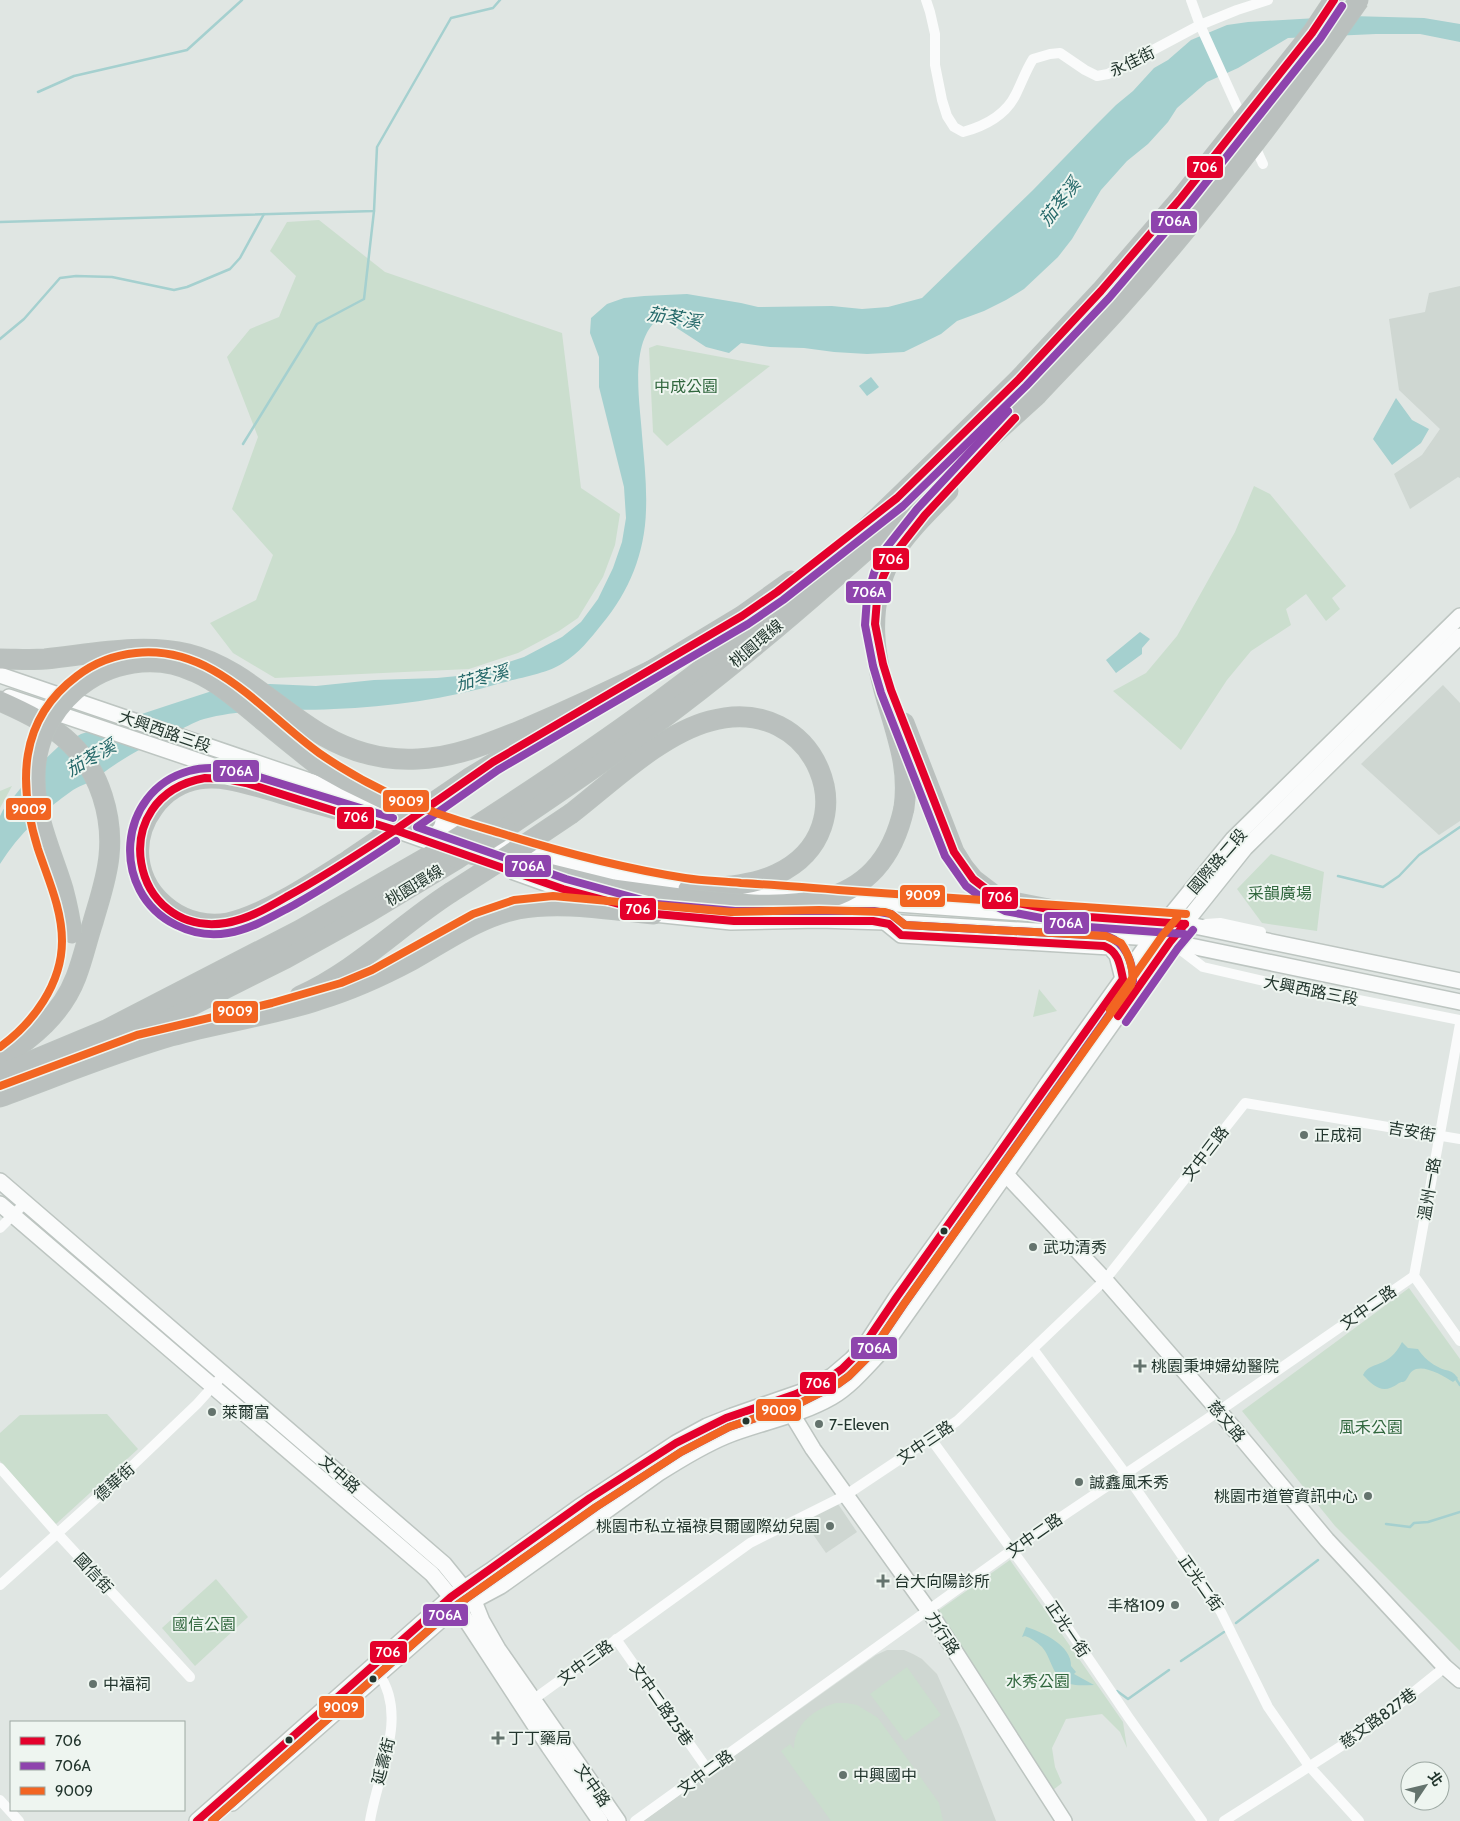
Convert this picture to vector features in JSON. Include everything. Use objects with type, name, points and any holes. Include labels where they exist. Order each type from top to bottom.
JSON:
[{"type":"highway","name":"桃園環線","points":[[0,1097],[114,1044],[286,958],[369,912],[448,853],[484,821],[559,772],[671,693],[764,619],[819,572],[1020,379],[1101,291],[1181,198],[1312,33],[1334,0]]},
{"type":"highway","name":"桃園環線","points":[[0,1074],[106,1030],[448,853],[506,828],[682,704],[971,461],[1036,396],[1117,310],[1195,218],[1314,63],[1358,0]]},
{"type":"highway","points":[[448,853],[612,889],[688,894],[743,905],[786,906],[805,904],[837,895],[857,884],[878,866],[895,841],[904,808],[906,786],[905,769],[876,661],[875,624],[877,600],[883,577],[892,557],[971,461]]},
{"type":"highway","points":[[336,809],[240,782],[222,779],[197,779],[184,783],[174,788],[156,804],[148,815],[144,826],[140,841],[139,860],[148,887],[167,908],[199,923],[227,923],[258,912],[326,875],[471,777],[510,753],[700,642],[777,592],[897,498]]},
{"type":"highway","points":[[875,624],[882,664],[891,690],[947,835],[954,852],[964,868],[983,887],[994,895],[1008,901],[1089,917]]},
{"type":"highway","points":[[0,659],[43,659],[140,649],[175,651],[211,662],[233,673],[338,744],[381,757],[418,759],[461,752],[515,732],[582,704],[657,668]]},
{"type":"highway","points":[[27,1040],[42,1022],[62,987],[70,960],[72,934],[67,903],[44,836],[36,803],[35,765],[42,737],[49,721],[61,704],[83,683],[98,674],[128,663],[161,663],[194,671],[231,694],[319,766],[426,820]]},
{"type":"highway","points":[[0,701],[30,715],[72,744],[92,772],[103,796],[108,822],[109,856],[100,898],[76,976],[65,1000],[56,1013],[27,1040],[0,1059]]},
{"type":"highway","points":[[214,1026],[297,997],[336,978],[426,909],[512,854],[572,812],[651,751],[694,726],[710,721],[743,717],[759,718],[791,732],[811,753],[818,765],[824,783],[826,804],[824,820],[816,838],[805,854],[792,865],[776,874],[755,882],[688,894]]},
{"type":"highway","points":[[0,1097],[140,1046],[214,1026],[275,1013],[344,992],[376,979],[478,923],[498,915],[516,910],[553,906],[654,914]]},
{"type":"street","name":"永佳街","points":[[926,0],[935,34],[935,65],[942,100],[947,116],[954,127],[963,132],[988,122],[1000,115],[1009,106],[1033,58],[1060,53],[1097,76],[1108,74],[1200,25],[1268,0]]},
{"type":"street","points":[[1191,0],[1200,25],[1263,164]]},
{"type":"street","name":"國際路二段","points":[[198,1821],[454,1603],[474,1601],[501,1586],[684,1457],[706,1444],[806,1410],[832,1397],[852,1382],[877,1356],[1170,942],[1245,848],[1460,616]]},
{"type":"street","name":"國際路二段","points":[[213,1821],[442,1619],[465,1587],[579,1506],[676,1443],[707,1426],[804,1391],[832,1376],[866,1344],[896,1298],[1152,938],[1233,839],[1460,636]]},
{"type":"street","name":"大興西路三段","points":[[0,675],[426,820],[577,867],[688,894],[1165,923],[1220,923],[1460,975]]},
{"type":"street","name":"大興西路三段","points":[[0,694],[175,752],[336,809],[448,853],[567,891],[654,914],[731,922],[820,920],[886,922],[1152,938],[1460,1002]]},
{"type":"street","points":[[886,922],[901,935],[1110,947],[1117,955],[1123,979]]},
{"type":"street","name":"大興西路三段","points":[[1185,924],[1460,981]]},
{"type":"street","name":"大興西路三段","points":[[1170,942],[1203,967],[1268,982],[1460,1020]]},
{"type":"street","name":"溫州一路","points":[[1414,1276],[1460,1024]]},
{"type":"street","name":"吉安街","points":[[1244,1103],[1460,1140]]},
{"type":"street","name":"文中三路","points":[[534,1699],[750,1543],[846,1495],[957,1421],[1105,1280],[1244,1103]]},
{"type":"street","name":"慈文路","points":[[994,1162],[1105,1280],[1219,1411],[1326,1540],[1445,1667],[1460,1680]]},
{"type":"street","name":"文中路","points":[[0,1181],[444,1564],[465,1587],[498,1649],[618,1821]]},
{"type":"street","points":[[0,1228],[14,1216],[25,1202]]},
{"type":"street","name":"文中路","points":[[0,1204],[432,1574],[454,1603],[600,1821]]},
{"type":"street","points":[[1414,1276],[1460,1341]]},
{"type":"street","name":"文中二路","points":[[635,1821],[1012,1550],[1219,1411],[1414,1276]]},
{"type":"street","name":"正光二街","points":[[1033,1349],[1125,1473],[1221,1612],[1268,1707],[1309,1766],[1359,1821]]},
{"type":"street","name":"德華街","points":[[0,1586],[130,1468],[224,1374]]},
{"type":"street","name":"力行路","points":[[783,1398],[791,1414],[846,1495],[929,1611],[1064,1821]]},
{"type":"street","name":"正光一街","points":[[931,1439],[1012,1550],[1202,1821]]},
{"type":"street","name":"國信街","points":[[0,1468],[57,1533],[190,1677]]},
{"type":"street","name":"文中二路25巷","points":[[616,1639],[708,1770]]},
{"type":"street","name":"慈文路827巷","points":[[1224,1821],[1368,1728],[1445,1667]]},
{"type":"street","name":"延壽街","points":[[370,1821],[391,1737],[390,1706],[386,1684],[379,1674]]},
{"type":"street","points":[[0,1800],[19,1821]]},
{"type":"shaded area","points":[[1460,286],[1460,478],[1458,477],[1410,509],[1394,474],[1422,455],[1440,429],[1399,390],[1389,319],[1425,312],[1429,293]]},
{"type":"shaded area","points":[[1443,685],[1460,703],[1460,821],[1439,835],[1361,764]]},
{"type":"shaded area","name":"桃園市私立福祿貝爾國際幼兒園","points":[[838,1504],[857,1532],[826,1553],[803,1520]]},
{"type":"shaded area","name":"中興國中","points":[[887,1650],[904,1650],[913,1654],[922,1659],[937,1674],[961,1729],[996,1821],[643,1821],[876,1655]]},
{"type":"green space","points":[[319,220],[385,272],[562,333],[581,488],[620,514],[615,545],[603,577],[578,618],[559,631],[518,653],[469,669],[275,678],[233,653],[210,623],[256,600],[273,555],[232,509],[258,437],[227,357],[250,329],[279,317],[296,276],[270,251],[287,222]]},
{"type":"green space","name":"中成公園","points":[[657,345],[770,366],[667,446],[653,432],[649,348]]},
{"type":"green space","points":[[1254,486],[1270,494],[1346,586],[1332,598],[1340,609],[1326,621],[1306,594],[1286,609],[1291,625],[1251,651],[1227,680],[1181,750],[1113,691],[1146,673],[1177,636],[1235,532]]},
{"type":"green space","points":[[12,786],[0,808],[0,791]]},
{"type":"green space","name":"采韻廣場","points":[[1271,854],[1324,872],[1317,931],[1262,923],[1237,889]]},
{"type":"green space","points":[[1039,989],[1057,1011],[1033,1017]]},
{"type":"green space","name":"風禾公園","points":[[1409,1288],[1460,1359],[1460,1651],[1335,1526],[1242,1411]]},
{"type":"green space","points":[[107,1414],[138,1449],[56,1524],[0,1461],[0,1433],[20,1415]]},
{"type":"green space","name":"水秀公園","points":[[1010,1560],[1123,1722],[1127,1748],[1120,1732],[1102,1714],[1066,1719],[1052,1748],[1055,1767],[1062,1783],[1053,1790],[938,1611]]},
{"type":"green space","name":"國信公園","points":[[216,1579],[248,1617],[195,1666],[162,1628]]},
{"type":"green space","points":[[907,1667],[941,1715],[905,1741],[870,1694]]},
{"type":"green space","points":[[836,1703],[857,1705],[878,1718],[939,1803],[943,1821],[831,1821],[781,1751],[790,1744],[794,1749],[797,1732],[801,1725],[820,1709]]},
{"type":"water","name":"茄苳溪","points":[[1351,16],[1424,18],[1460,24],[1460,42],[1420,34],[1288,38],[1238,68],[1207,82],[1177,108],[1168,122],[1148,144],[1127,161],[1101,190],[1072,239],[1058,257],[1024,289],[984,311],[957,321],[941,334],[904,352],[867,354],[741,343],[729,353],[706,347],[666,321],[657,320],[648,331],[639,358],[638,391],[646,501],[645,526],[639,557],[628,585],[612,612],[574,655],[557,667],[534,675],[460,694],[418,701],[355,708],[235,713],[200,720],[134,753],[93,780],[73,790],[33,823],[0,864],[0,816],[3,810],[41,763],[58,747],[81,734],[212,691],[246,685],[316,686],[374,680],[468,675],[524,657],[562,637],[581,622],[598,599],[613,568],[622,542],[626,518],[624,487],[599,387],[599,357],[590,333],[591,318],[607,304],[624,298],[687,294],[758,307],[832,306],[862,309],[888,307],[922,298],[1033,190],[1116,105],[1133,91],[1154,68],[1168,60],[1191,40],[1227,25]]},
{"type":"water","points":[[871,377],[879,387],[867,396],[859,386]]},
{"type":"water","points":[[1396,398],[1412,420],[1429,429],[1421,443],[1392,465],[1373,439]]},
{"type":"water","points":[[1140,632],[1150,639],[1142,648],[1142,654],[1116,673],[1106,660]]},
{"type":"water","points":[[1402,1342],[1408,1348],[1418,1349],[1430,1362],[1452,1372],[1458,1378],[1453,1382],[1435,1372],[1420,1368],[1412,1371],[1406,1380],[1394,1386],[1384,1389],[1376,1387],[1363,1375],[1369,1368],[1389,1358],[1397,1351]]},
{"type":"water","points":[[1026,1627],[1048,1636],[1062,1646],[1067,1652],[1071,1666],[1076,1672],[1074,1674],[1094,1685],[1073,1685],[1059,1678],[1042,1647],[1025,1636],[1022,1637]]},
{"type":"waterway","points":[[38,92],[74,76],[187,50],[242,0]]},
{"type":"waterway","points":[[0,222],[374,211],[377,147],[451,18],[493,8],[500,0]]},
{"type":"waterway","points":[[243,444],[317,324],[364,299],[374,211]]},
{"type":"waterway","points":[[0,339],[24,319],[60,278],[76,276],[112,277],[174,290],[187,287],[230,269],[240,258],[264,214]]},
{"type":"waterway","points":[[1338,876],[1383,887],[1399,876],[1419,855],[1460,827]]},
{"type":"waterway","points":[[1456,1379],[1460,1385]]},
{"type":"waterway","points":[[1386,1524],[1410,1527],[1414,1523],[1428,1522],[1460,1512]]},
{"type":"waterway","points":[[1236,1623],[1318,1560]]},
{"type":"waterway","points":[[1181,1661],[1224,1632]]},
{"type":"waterway","points":[[1117,1691],[1128,1699],[1169,1670]]},
{"type":"transit line","name":"706","points":[[395,830],[493,762],[742,616],[777,592],[897,498],[1019,379],[1101,291],[1181,198],[1312,33],[1334,0]]},
{"type":"transit line","name":"706A","points":[[212,1821],[457,1605],[596,1507],[681,1452],[729,1427],[800,1403],[838,1384],[849,1376],[868,1357],[1133,981],[1132,967],[1124,948],[1114,939],[1107,936],[905,925],[891,914],[874,911],[735,911],[657,904],[566,879],[417,827],[498,770],[748,624],[783,600],[903,506],[1026,386],[1109,298],[1189,204],[1320,39],[1342,6]]},
{"type":"transit line","name":"706A","points":[[1008,411],[917,509],[883,552],[874,573],[867,598],[865,625],[873,666],[881,693],[945,856],[966,886],[989,903],[1005,911],[1088,927],[1184,934]]},
{"type":"transit line","name":"706","points":[[1015,418],[925,515],[892,557],[883,577],[877,600],[875,624],[883,664],[891,690],[954,852],[973,879],[994,895],[1008,901],[1089,917],[1185,924]]},
{"type":"transit line","name":"9009","points":[[0,1047],[24,1026],[43,1001],[51,987],[61,957],[60,917],[38,849],[27,801],[26,777],[33,733],[43,712],[58,693],[77,676],[105,660],[136,653],[164,653],[189,659],[213,670],[257,701],[319,753],[347,771],[392,795],[454,819],[592,859],[699,880],[1186,914]]},
{"type":"transit line","name":"706A","points":[[393,818],[242,772],[219,768],[197,769],[165,782],[147,799],[136,820],[130,843],[132,867],[140,890],[154,910],[176,925],[188,930],[208,934],[222,934],[262,922],[294,905],[396,841]]},
{"type":"transit line","name":"706","points":[[205,778],[226,779],[246,783],[395,830],[302,888],[243,919],[226,923],[193,922],[168,909],[150,888],[141,863],[142,836],[152,810],[173,790],[205,778]]},
{"type":"transit line","name":"706","points":[[197,1821],[451,1597],[590,1498],[676,1443],[726,1418],[796,1394],[842,1369],[860,1351],[1123,979],[1116,955],[1104,946],[901,935],[889,924],[873,921],[734,921],[656,914],[563,889],[395,830]]},
{"type":"transit line","name":"9009","points":[[0,1086],[137,1035],[272,1003],[341,983],[372,970],[473,914],[514,900],[553,896],[731,912],[819,910],[885,912],[891,914],[905,925],[1106,936],[1121,943],[1130,963],[1133,975],[1131,985],[868,1357],[849,1376],[838,1384],[800,1403],[729,1427],[681,1452],[596,1507],[457,1605],[212,1821]]},
{"type":"transit line","name":"9009","points":[[1110,1010],[1162,936],[1177,918]]},
{"type":"transit line","name":"706","points":[[1118,1016],[1170,942],[1185,924]]},
{"type":"transit line","name":"706A","points":[[1126,1022],[1178,948],[1193,930]]},
{"type":"place","name":"正成祠","points":[[1304,1135]]},
{"type":"place","name":"武功清秀","points":[[1033,1247]]},
{"type":"place","name":"桃園秉坤婦幼醫院","points":[[1140,1366]]},
{"type":"place","name":"萊爾富","points":[[212,1412]]},
{"type":"place","name":"7-Eleven","points":[[819,1424]]},
{"type":"place","name":"誠鑫風禾秀","points":[[1079,1482]]},
{"type":"place","name":"桃園市道管資訊中心","points":[[1368,1496]]},
{"type":"place","name":"桃園市私立福祿貝爾國際幼兒園","points":[[830,1526]]},
{"type":"place","name":"台大向陽診所","points":[[883,1581]]},
{"type":"place","name":"丰格109","points":[[1175,1605]]},
{"type":"place","name":"中福祠","points":[[93,1684]]},
{"type":"place","name":"丁丁藥局","points":[[498,1738]]},
{"type":"place","name":"中興國中","points":[[843,1775]]}]
